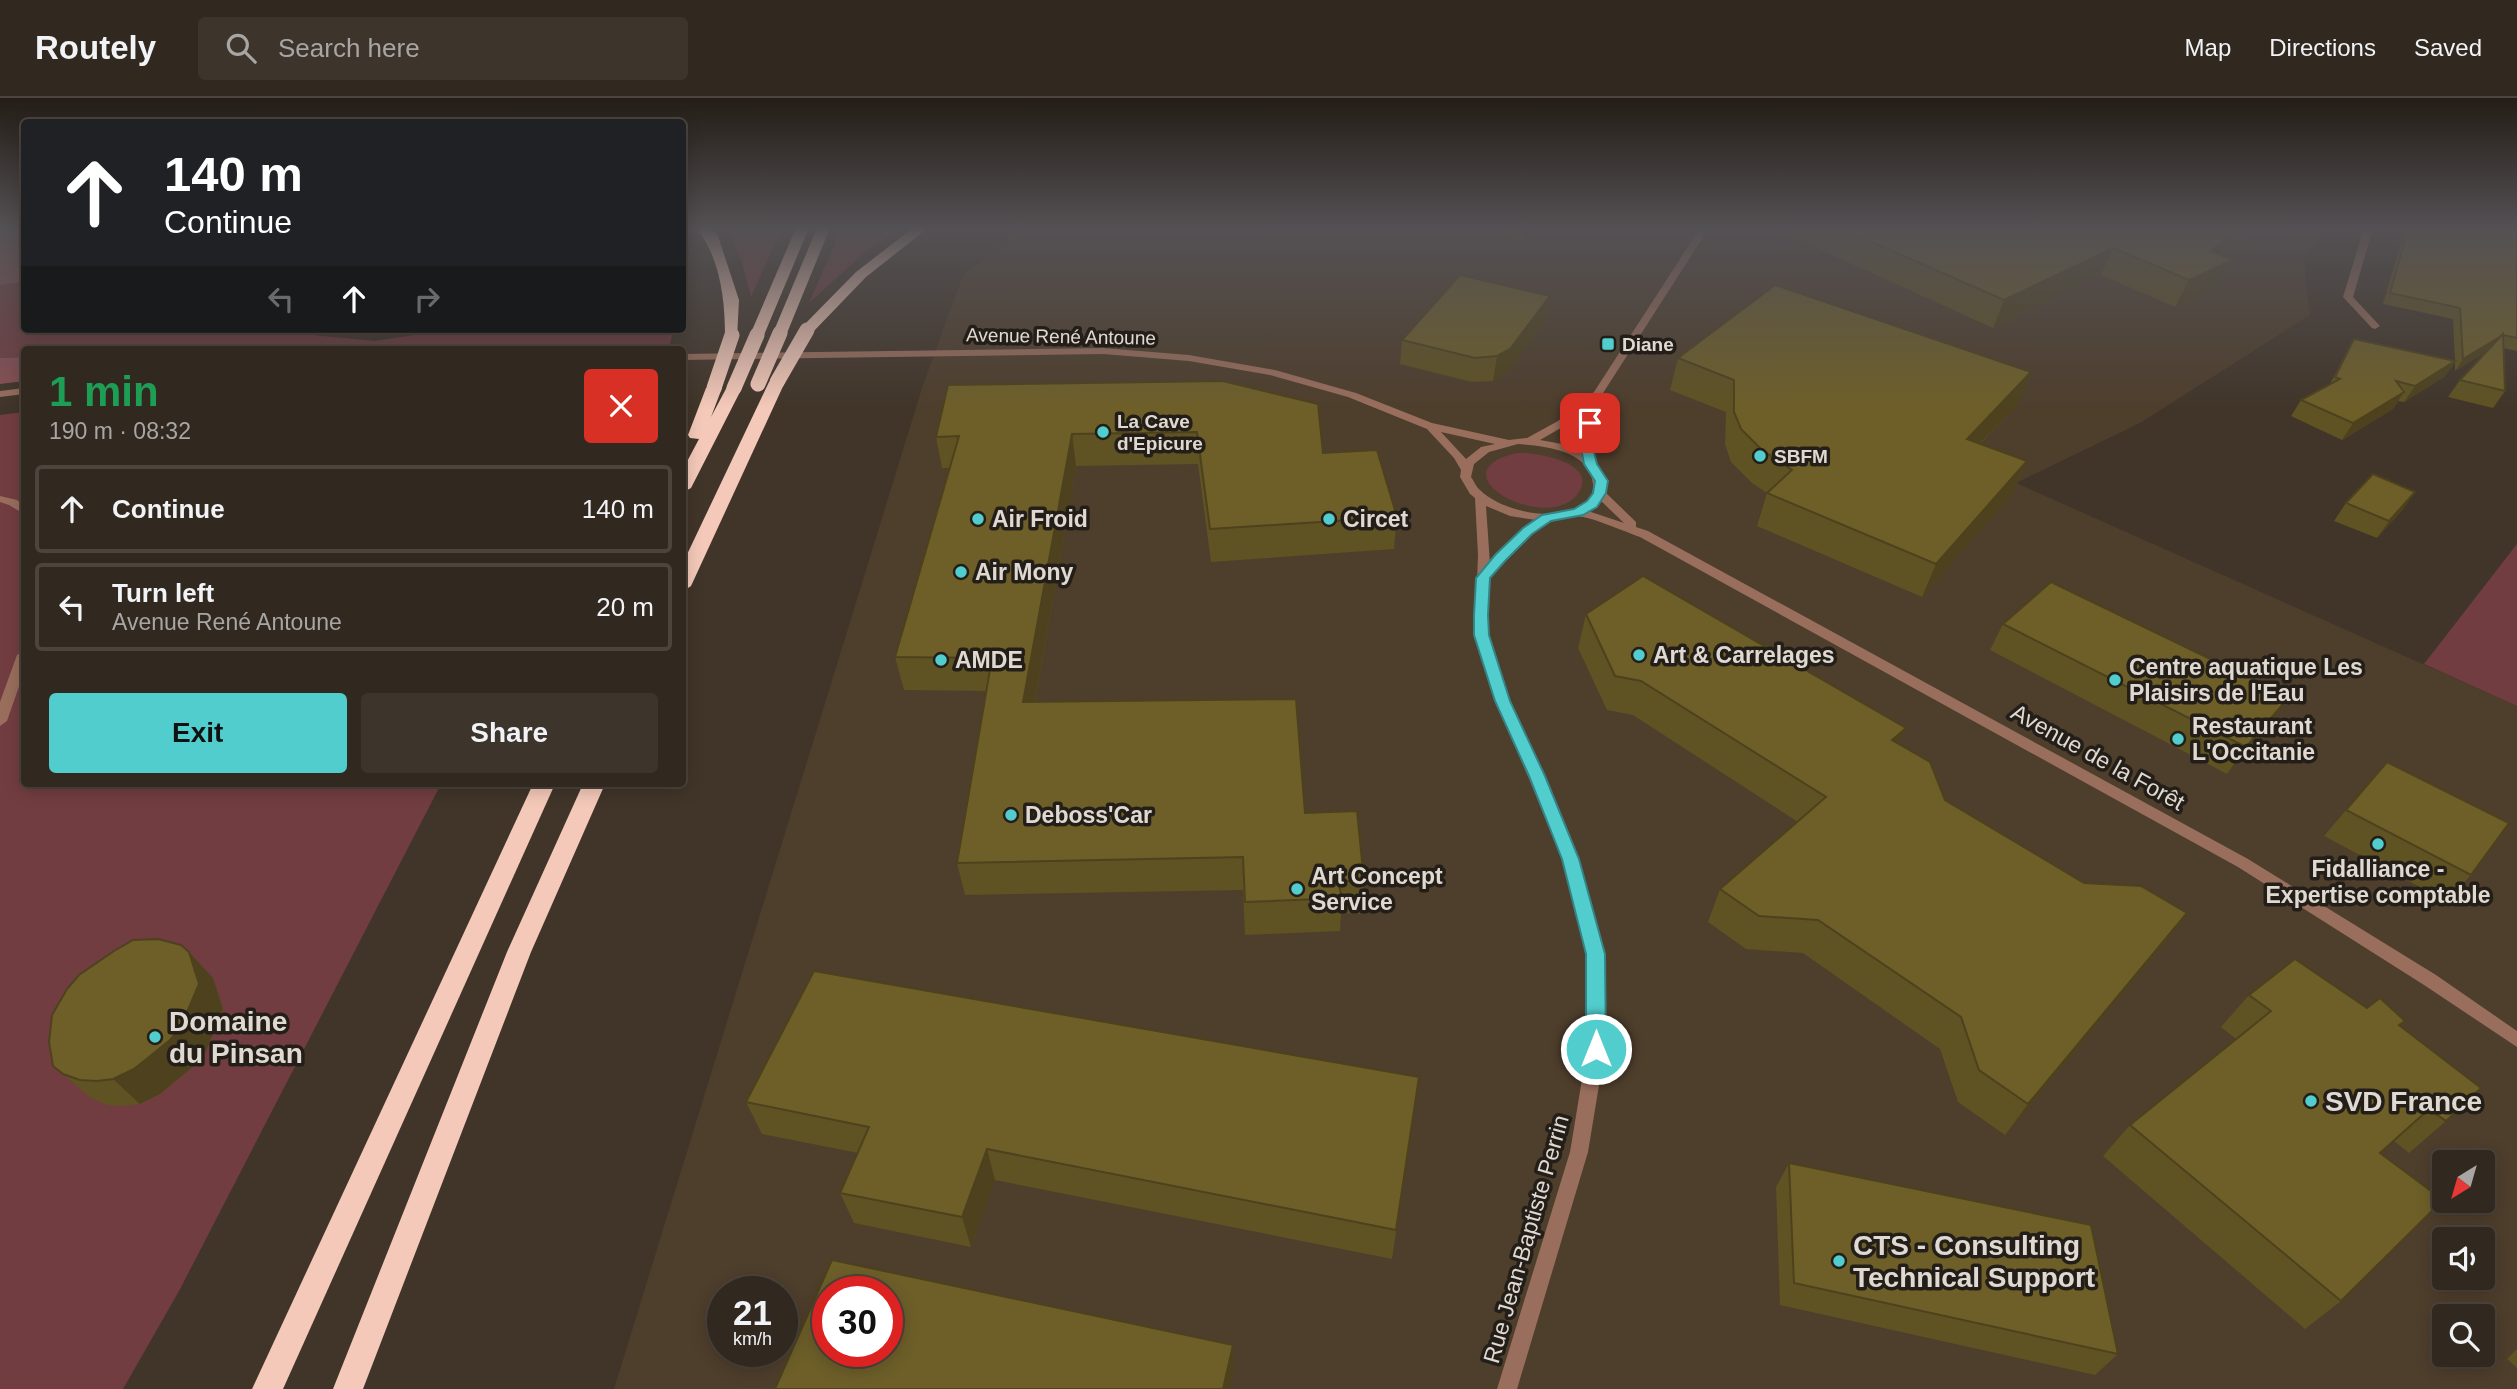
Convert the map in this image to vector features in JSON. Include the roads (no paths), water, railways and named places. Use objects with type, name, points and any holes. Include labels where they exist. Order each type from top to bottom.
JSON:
[{"type":"highway","points":[[686,462],[732,335],[733,300],[729,288]]},
{"type":"highway","points":[[686,480],[734,388],[777,288]]},
{"type":"highway","points":[[708,530],[758,384],[799,288]]},
{"type":"highway","points":[[686,577],[777,382],[807,330],[844,288]]},
{"type":"highway","points":[[267,1389],[543,787]]},
{"type":"highway","points":[[348,1389],[519,952],[593,787]]},
{"type":"street","points":[[1528,442],[1562,423],[1598,393],[1666,288]]},
{"type":"street","points":[[2351,288],[2348,297],[2375,326]]},
{"type":"street","name":"Avenue René Antoune","points":[[686,357],[1102,351],[1189,358],[1271,372],[1352,395],[1429,426],[1507,443]]},
{"type":"street","points":[[0,394],[21,391]]},
{"type":"street","points":[[1590,464],[1563,448],[1528,442],[1507,443],[1481,452],[1469,462],[1466,470],[1469,487],[1480,499],[1516,515],[1547,518],[1578,512],[1592,504],[1600,493],[1601,481],[1590,464],[1587,448],[1588,431],[1598,393]]},
{"type":"street","name":"Avenue René Antoune","points":[[1429,426],[1452,449],[1466,470]]},
{"type":"street","name":"Avenue de la Forêt","points":[[1600,493],[1644,534]]},
{"type":"street","points":[[0,499],[13,502],[21,509]]},
{"type":"street","name":"Rue Jean-Baptiste Perrin","points":[[1480,499],[1484,534],[1481,635],[1503,701],[1571,859],[1595,954],[1596,1049],[1579,1152],[1507,1389]]},
{"type":"street","name":"Avenue de la Forêt","points":[[1578,512],[1644,534],[2243,863],[2349,928],[2517,1040]]},
{"type":"street","points":[[1483,578],[1511,547],[1547,518]]},
{"type":"street","points":[[0,721],[21,663]]},
{"type":"place","name":"Diane","points":[[1608,344]]},
{"type":"place","name":"La Cave d'Epicure","points":[[1103,432]]},
{"type":"place","name":"SBFM","points":[[1760,456]]},
{"type":"place","name":"Air Froid","points":[[978,519]]},
{"type":"place","name":"Circet","points":[[1329,519]]},
{"type":"place","name":"Air Mony","points":[[961,572]]},
{"type":"place","name":"Art & Carrelages","points":[[1639,655]]},
{"type":"place","name":"AMDE","points":[[941,660]]},
{"type":"place","name":"Centre aquatique Les Plaisirs de l'Eau","points":[[2115,680]]},
{"type":"place","name":"Restaurant L'Occitanie","points":[[2178,739]]},
{"type":"place","name":"Deboss'Car","points":[[1011,815]]},
{"type":"place","name":"Fidalliance - Expertise comptable","points":[[2378,844]]},
{"type":"place","name":"Art Concept Service","points":[[1297,889]]},
{"type":"place","name":"Domaine du Pinsan","points":[[155,1037]]},
{"type":"place","name":"SVD France","points":[[2311,1101]]},
{"type":"place","name":"CTS - Consulting Technical Support","points":[[1839,1261]]}]
